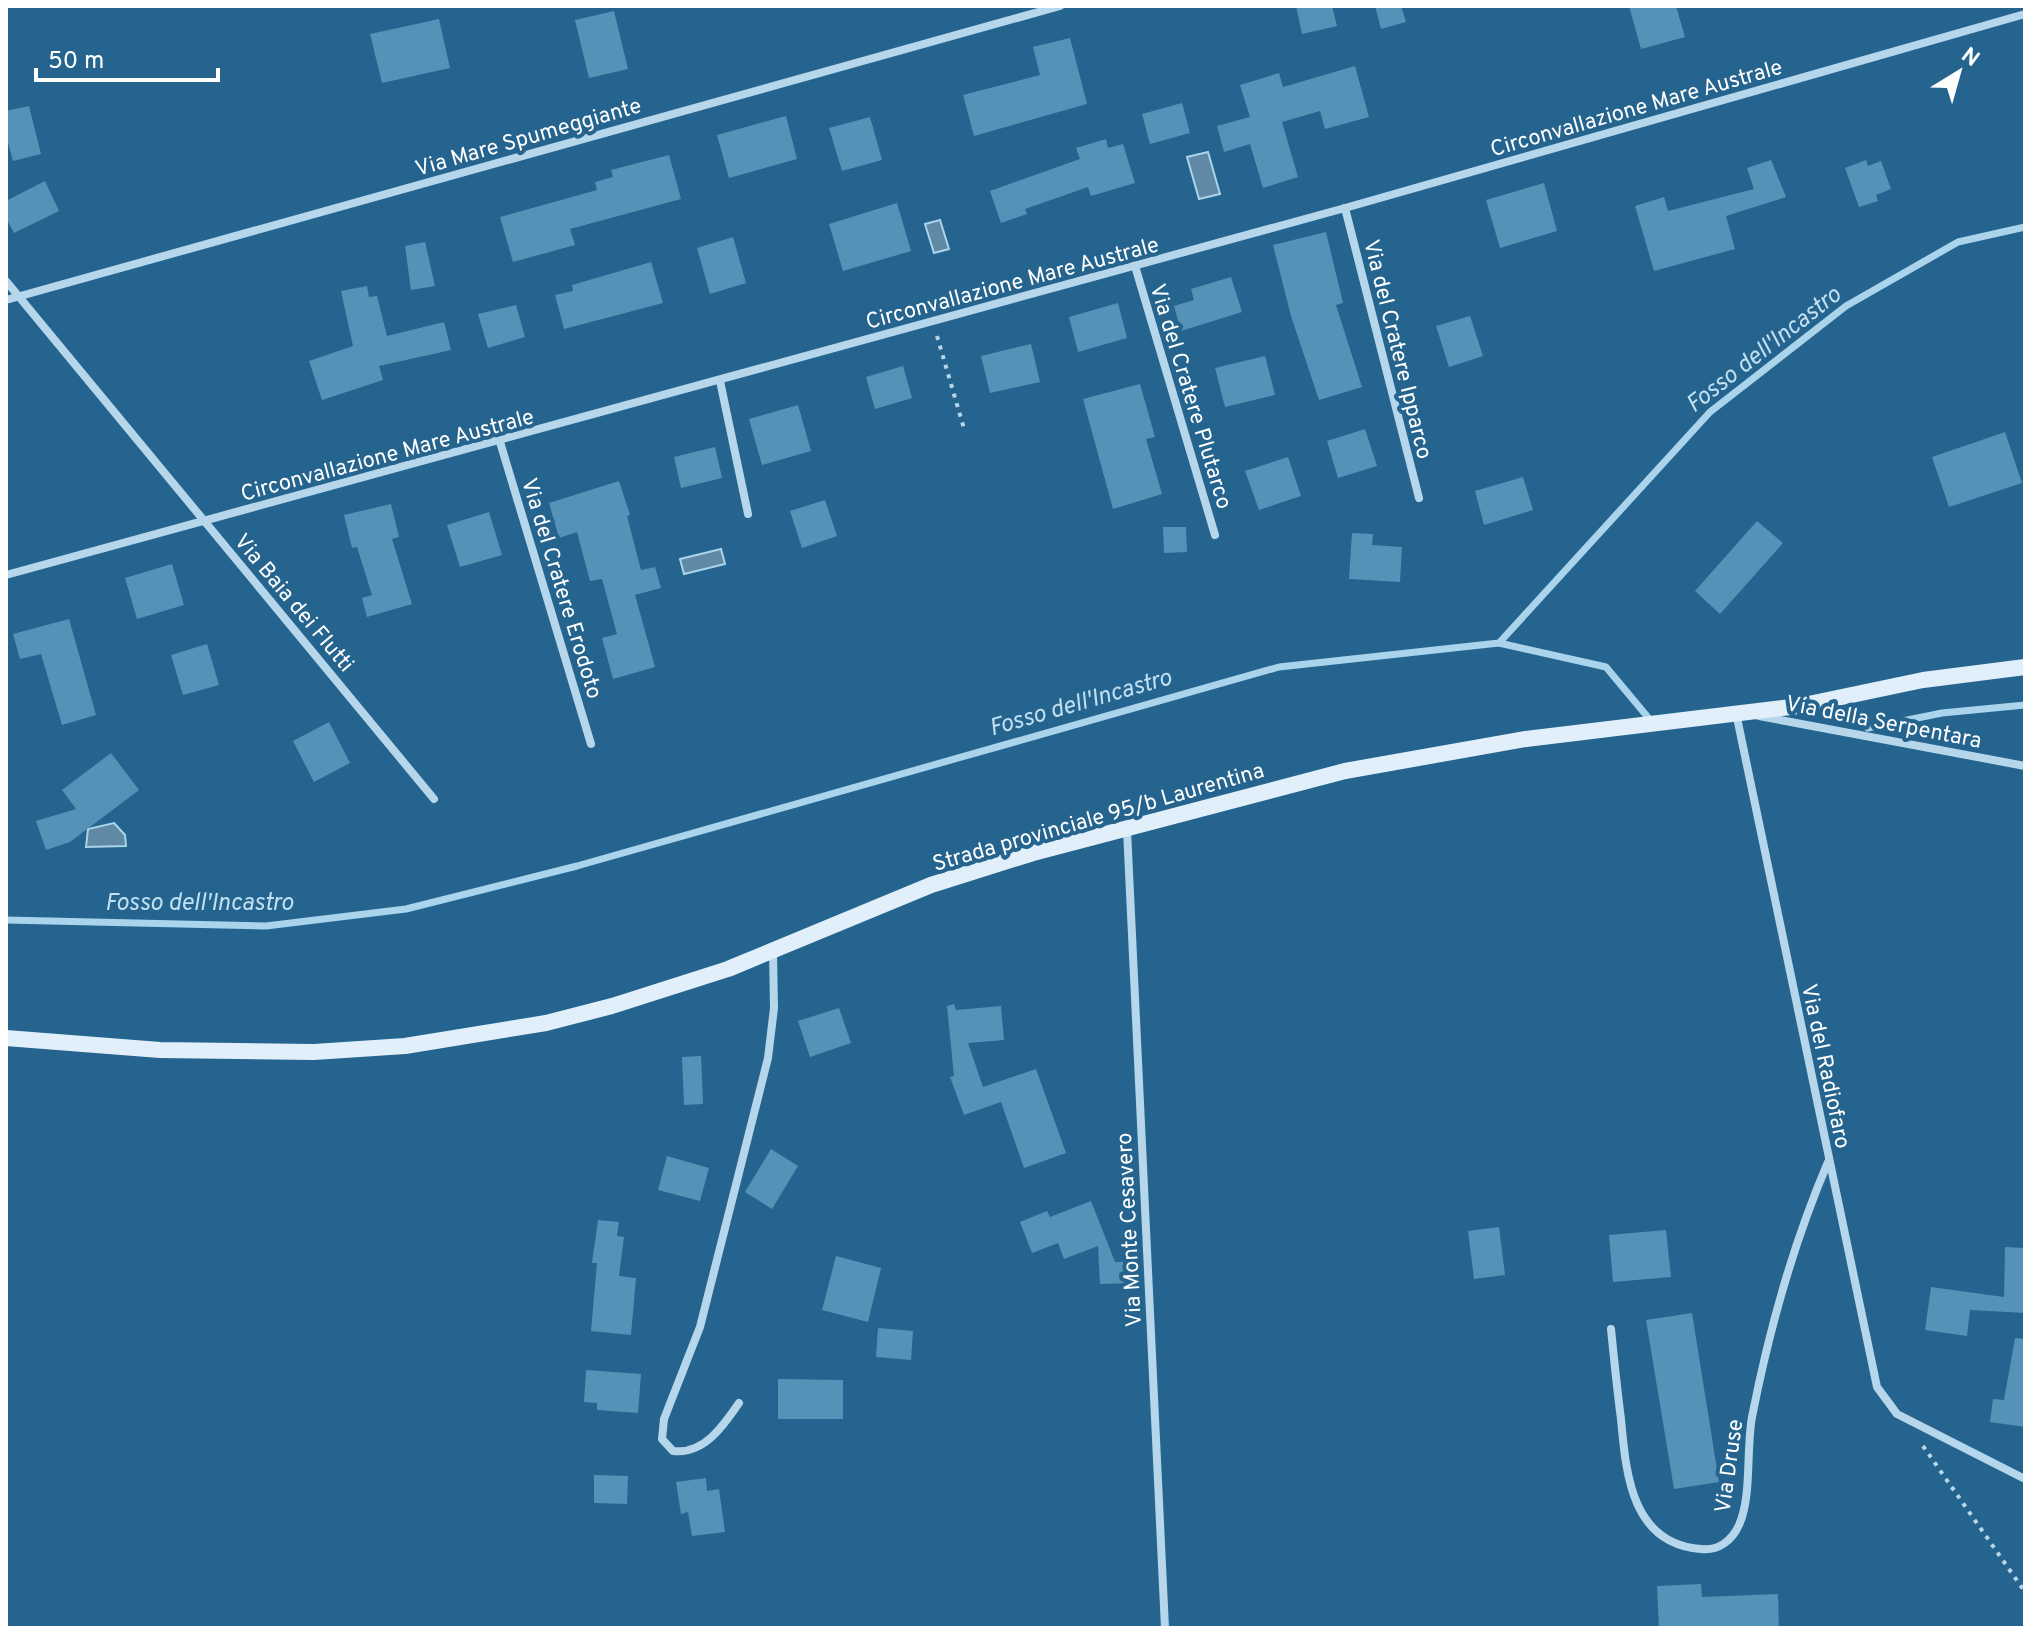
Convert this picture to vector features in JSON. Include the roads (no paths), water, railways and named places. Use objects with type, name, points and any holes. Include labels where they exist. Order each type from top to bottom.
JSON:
[{"type":"main road","name":"Strada provinciale 95/b Laurentina","points":[[6,1038],[219,1052],[405,1046],[575,1016],[773,952],[931,885],[1033,853],[1345,771],[1526,739],[1736,711],[1799,706],[1923,680],[2025,667]]},
{"type":"street","name":"Via Mare Spumeggiante","points":[[6,300],[1060,6]]},
{"type":"street","name":"Circonvallazione Mare Australe","points":[[6,575],[207,523],[1345,208],[2025,14]]},
{"type":"street","name":"Via del Cratere Ipparco","points":[[1345,208],[1419,498]]},
{"type":"street","name":"Via del Cratere Plutarco","points":[[1135,266],[1215,535]]},
{"type":"street","name":"Via Baia dei Flutti","points":[[6,281],[434,799]]},
{"type":"street","points":[[720,381],[748,514]]},
{"type":"street","name":"Via del Cratere Erodoto","points":[[500,442],[591,744]]},
{"type":"street","name":"Via della Serpentara","points":[[1736,711],[2025,766]]},
{"type":"street","name":"Via del Radiofaro","points":[[1736,711],[1873,1376],[1888,1406],[1903,1418],[2025,1479]]},
{"type":"street","name":"Via Monte Cesavero","points":[[1127,830],[1165,1628]]},
{"type":"street","points":[[739,1403],[717,1432],[692,1449],[673,1451],[662,1439],[664,1419],[700,1327],[768,1058],[774,1017],[773,952]]},
{"type":"street","name":"Via Druse","points":[[1611,1329],[1626,1474],[1639,1511],[1657,1532],[1672,1541],[1696,1549],[1718,1547],[1733,1536],[1742,1516],[1748,1442],[1784,1284],[1795,1244],[1828,1161]]},
{"type":"water","points":[[1208,152],[1220,194],[1199,199],[1187,157]]},
{"type":"water","points":[[940,220],[949,249],[934,253],[925,224]]},
{"type":"water","points":[[721,549],[725,564],[684,574],[680,559]]},
{"type":"water","points":[[114,823],[125,835],[126,846],[86,847],[88,829]]},
{"type":"waterway","name":"Fosso dell'Incastro","points":[[6,920],[266,926],[406,909],[577,866],[1279,667],[1499,643],[1710,412],[1846,306],[1958,242],[2025,227]]},
{"type":"waterway","points":[[1499,643],[1606,667],[1651,721]]},
{"type":"waterway","points":[[1868,728],[1942,713],[2025,705]]}]
